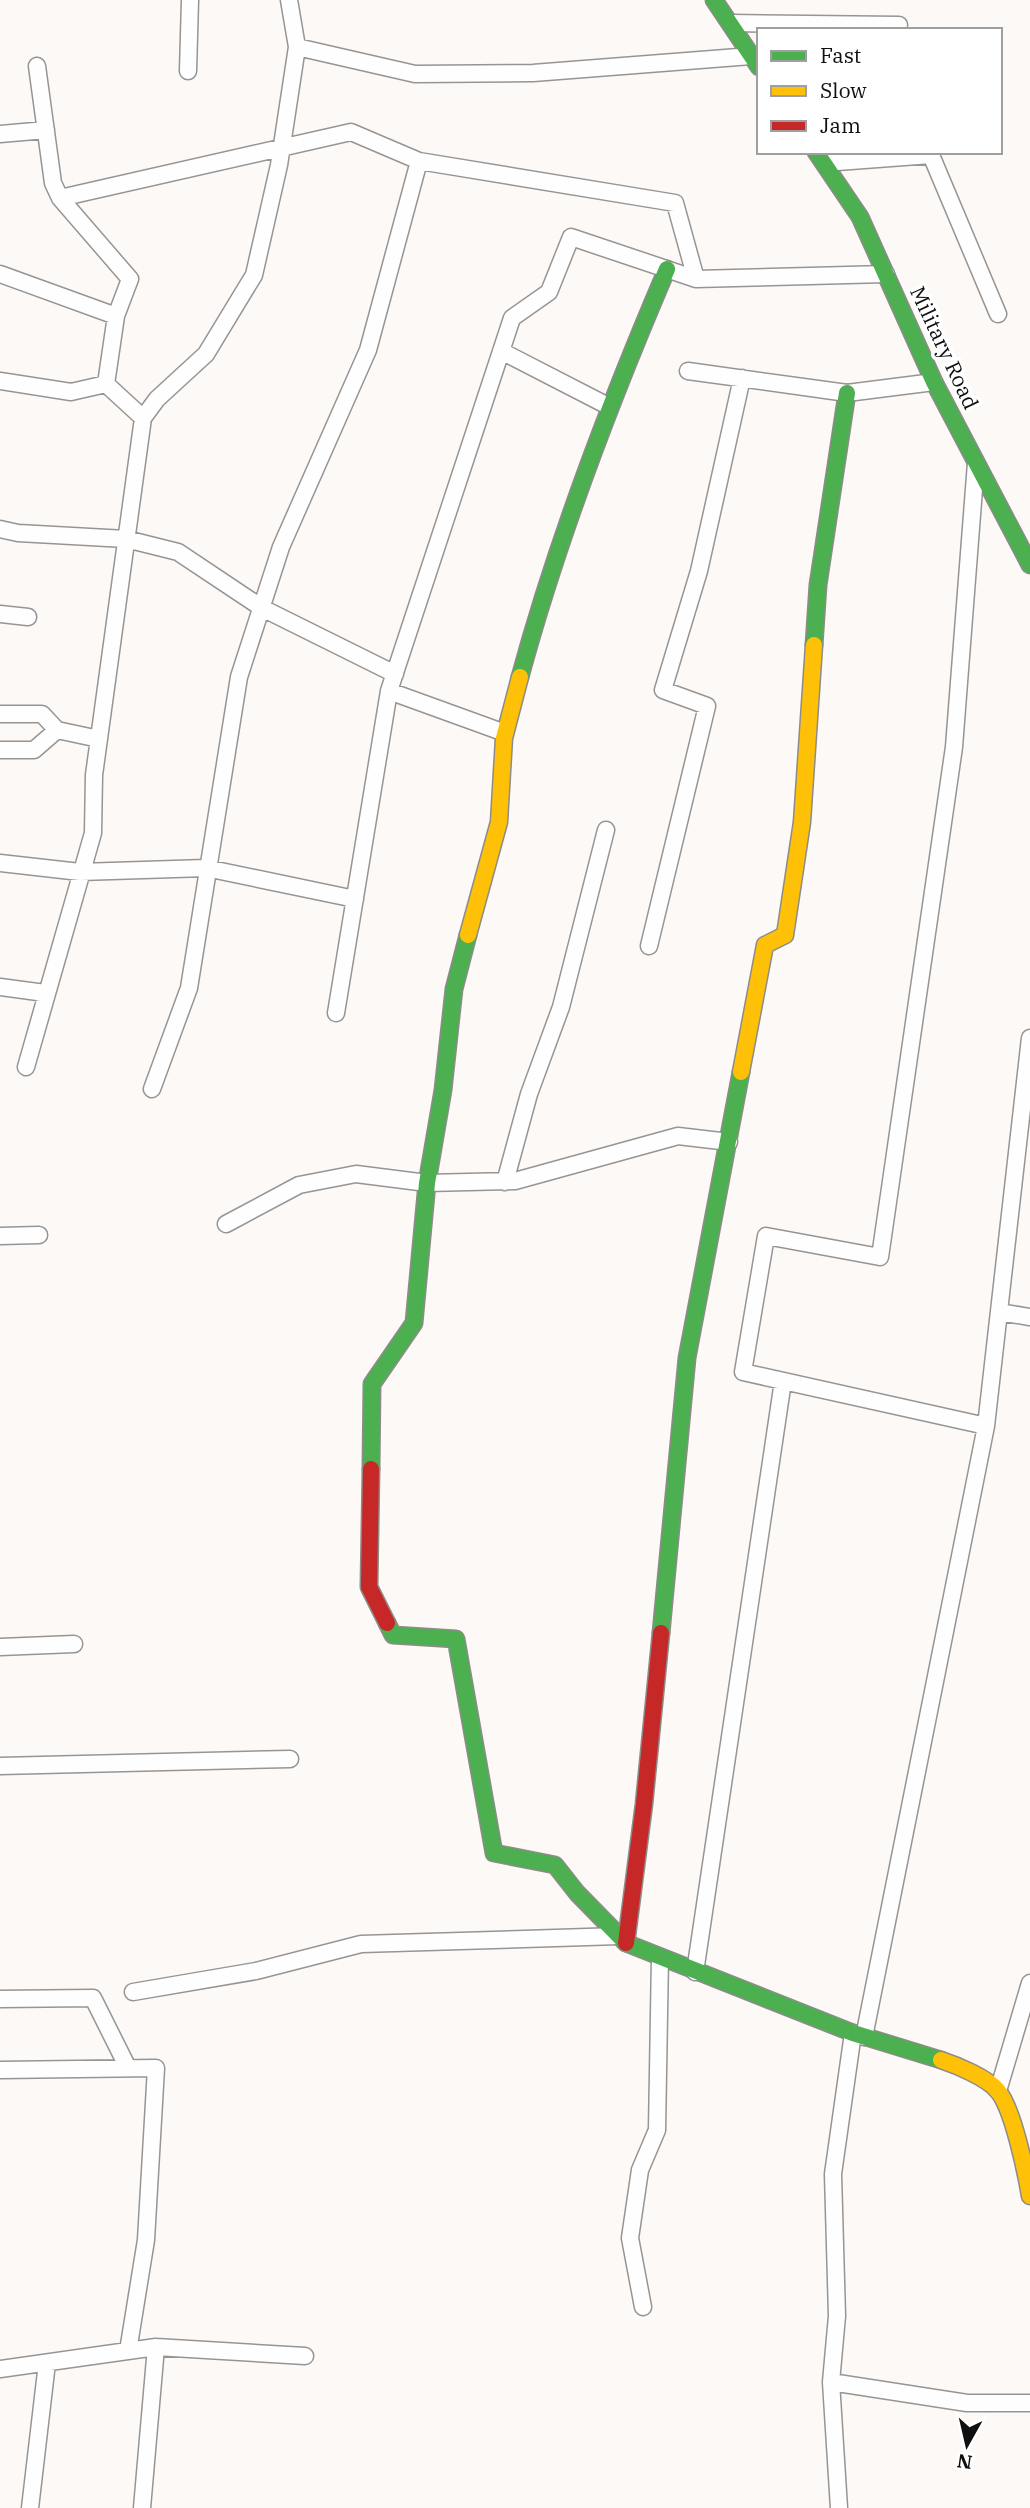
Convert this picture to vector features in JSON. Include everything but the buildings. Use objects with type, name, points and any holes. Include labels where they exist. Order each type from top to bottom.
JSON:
[{"type":"street","points":[[188,71],[190,0]]},
{"type":"street","points":[[26,1067],[93,833],[94,775],[143,418],[157,399],[206,354],[254,275],[282,147],[297,47],[289,0]]},
{"type":"street","points":[[714,0],[755,61]]},
{"type":"street","points":[[730,23],[899,25]]},
{"type":"street","points":[[297,47],[415,75],[534,73],[755,61]]},
{"type":"street","points":[[37,66],[53,183],[60,198],[130,279],[116,316],[106,384]]},
{"type":"street","points":[[0,134],[46,130]]},
{"type":"street","points":[[60,198],[351,132],[419,161],[675,203],[696,279]]},
{"type":"street","points":[[820,158],[931,155],[998,314]]},
{"type":"street","name":"Military Road","points":[[820,158],[860,217],[934,382],[1030,565]]},
{"type":"street","points":[[152,1089],[189,988],[206,868],[239,677],[281,547],[368,350],[419,161]]},
{"type":"street","points":[[336,1013],[389,691],[512,318],[549,292],[571,237],[696,279],[886,274]]},
{"type":"street","points":[[667,269],[608,406],[540,604],[505,733],[499,822],[454,989],[443,1090],[427,1183],[414,1323],[372,1384],[369,1587],[393,1635],[456,1639],[494,1853],[555,1865],[577,1893],[623,1940],[660,1957],[858,2035],[960,2066],[999,2091],[1027,2158],[1030,2196]]},
{"type":"street","points":[[0,274],[116,316]]},
{"type":"street","points":[[501,351],[608,406]]},
{"type":"street","points":[[688,370],[847,393],[934,382]]},
{"type":"street","points":[[649,946],[706,706],[663,690],[699,571],[742,378]]},
{"type":"street","points":[[0,381],[71,392],[106,384]]},
{"type":"street","points":[[106,384],[143,418]]},
{"type":"street","points":[[623,1940],[644,1804],[687,1358],[765,945],[785,934],[802,822],[818,585],[847,393]]},
{"type":"street","points":[[976,461],[954,747],[880,1257],[766,1236],[743,1373],[986,1426]]},
{"type":"street","points":[[0,529],[18,533],[126,539],[178,552],[262,608],[395,674]]},
{"type":"street","points":[[0,614],[28,617]]},
{"type":"street","points":[[389,691],[505,733]]},
{"type":"street","points":[[0,714],[42,714],[57,730],[99,738]]},
{"type":"street","points":[[0,750],[34,750],[57,730]]},
{"type":"street","points":[[505,1182],[529,1094],[561,1007],[606,830]]},
{"type":"street","points":[[0,863],[80,872],[206,868],[355,899]]},
{"type":"street","points":[[0,987],[46,993]]},
{"type":"street","points":[[839,2508],[831,2382],[837,2316],[833,2174],[858,2035],[986,1426],[1030,1038]]},
{"type":"street","points":[[226,1224],[299,1185],[356,1174],[427,1183],[505,1182],[678,1136],[729,1142]]},
{"type":"street","points":[[0,1237],[39,1236]]},
{"type":"street","points":[[999,1312],[1030,1317]]},
{"type":"street","points":[[695,1972],[783,1381]]},
{"type":"street","points":[[0,1647],[74,1644]]},
{"type":"street","points":[[0,1766],[290,1759]]},
{"type":"street","points":[[133,1992],[256,1971],[361,1944],[623,1940]]},
{"type":"street","points":[[643,2307],[630,2238],[640,2170],[657,2130],[660,1957]]},
{"type":"street","points":[[999,2091],[1030,1983]]},
{"type":"street","points":[[0,1999],[93,1998],[128,2068]]},
{"type":"street","points":[[0,2070],[156,2068],[146,2240],[128,2350]]},
{"type":"street","points":[[142,2508],[156,2347]]},
{"type":"street","points":[[0,2369],[156,2347],[305,2356]]},
{"type":"street","points":[[30,2508],[47,2363]]},
{"type":"street","points":[[831,2382],[967,2403],[1030,2403]]},
{"type":"traffic: fast","points":[[714,0],[757,64]]},
{"type":"traffic: fast","points":[[817,154],[860,217],[934,382],[1030,565]]},
{"type":"traffic: fast","points":[[520,677],[586,470],[667,269]]},
{"type":"traffic: fast","points":[[814,645],[818,585],[847,393]]},
{"type":"traffic: fast","points":[[371,1469],[372,1384],[414,1323],[427,1183],[443,1090],[454,989],[468,935]]},
{"type":"traffic: fast","points":[[661,1633],[687,1358],[741,1072]]},
{"type":"traffic: fast","points":[[387,1623],[393,1635],[456,1639],[494,1853],[555,1865],[577,1893],[626,1943],[853,2033],[941,2060]]},
{"type":"traffic: slow","points":[[741,1072],[765,945],[785,935],[802,822],[814,645]]},
{"type":"traffic: slow","points":[[468,935],[499,822],[504,738],[520,677]]},
{"type":"traffic: slow","points":[[941,2060],[980,2077],[993,2086],[1004,2100],[1014,2126],[1030,2196]]},
{"type":"traffic: jam","points":[[371,1469],[369,1587],[387,1623]]},
{"type":"traffic: jam","points":[[626,1943],[644,1804],[661,1633]]}]
